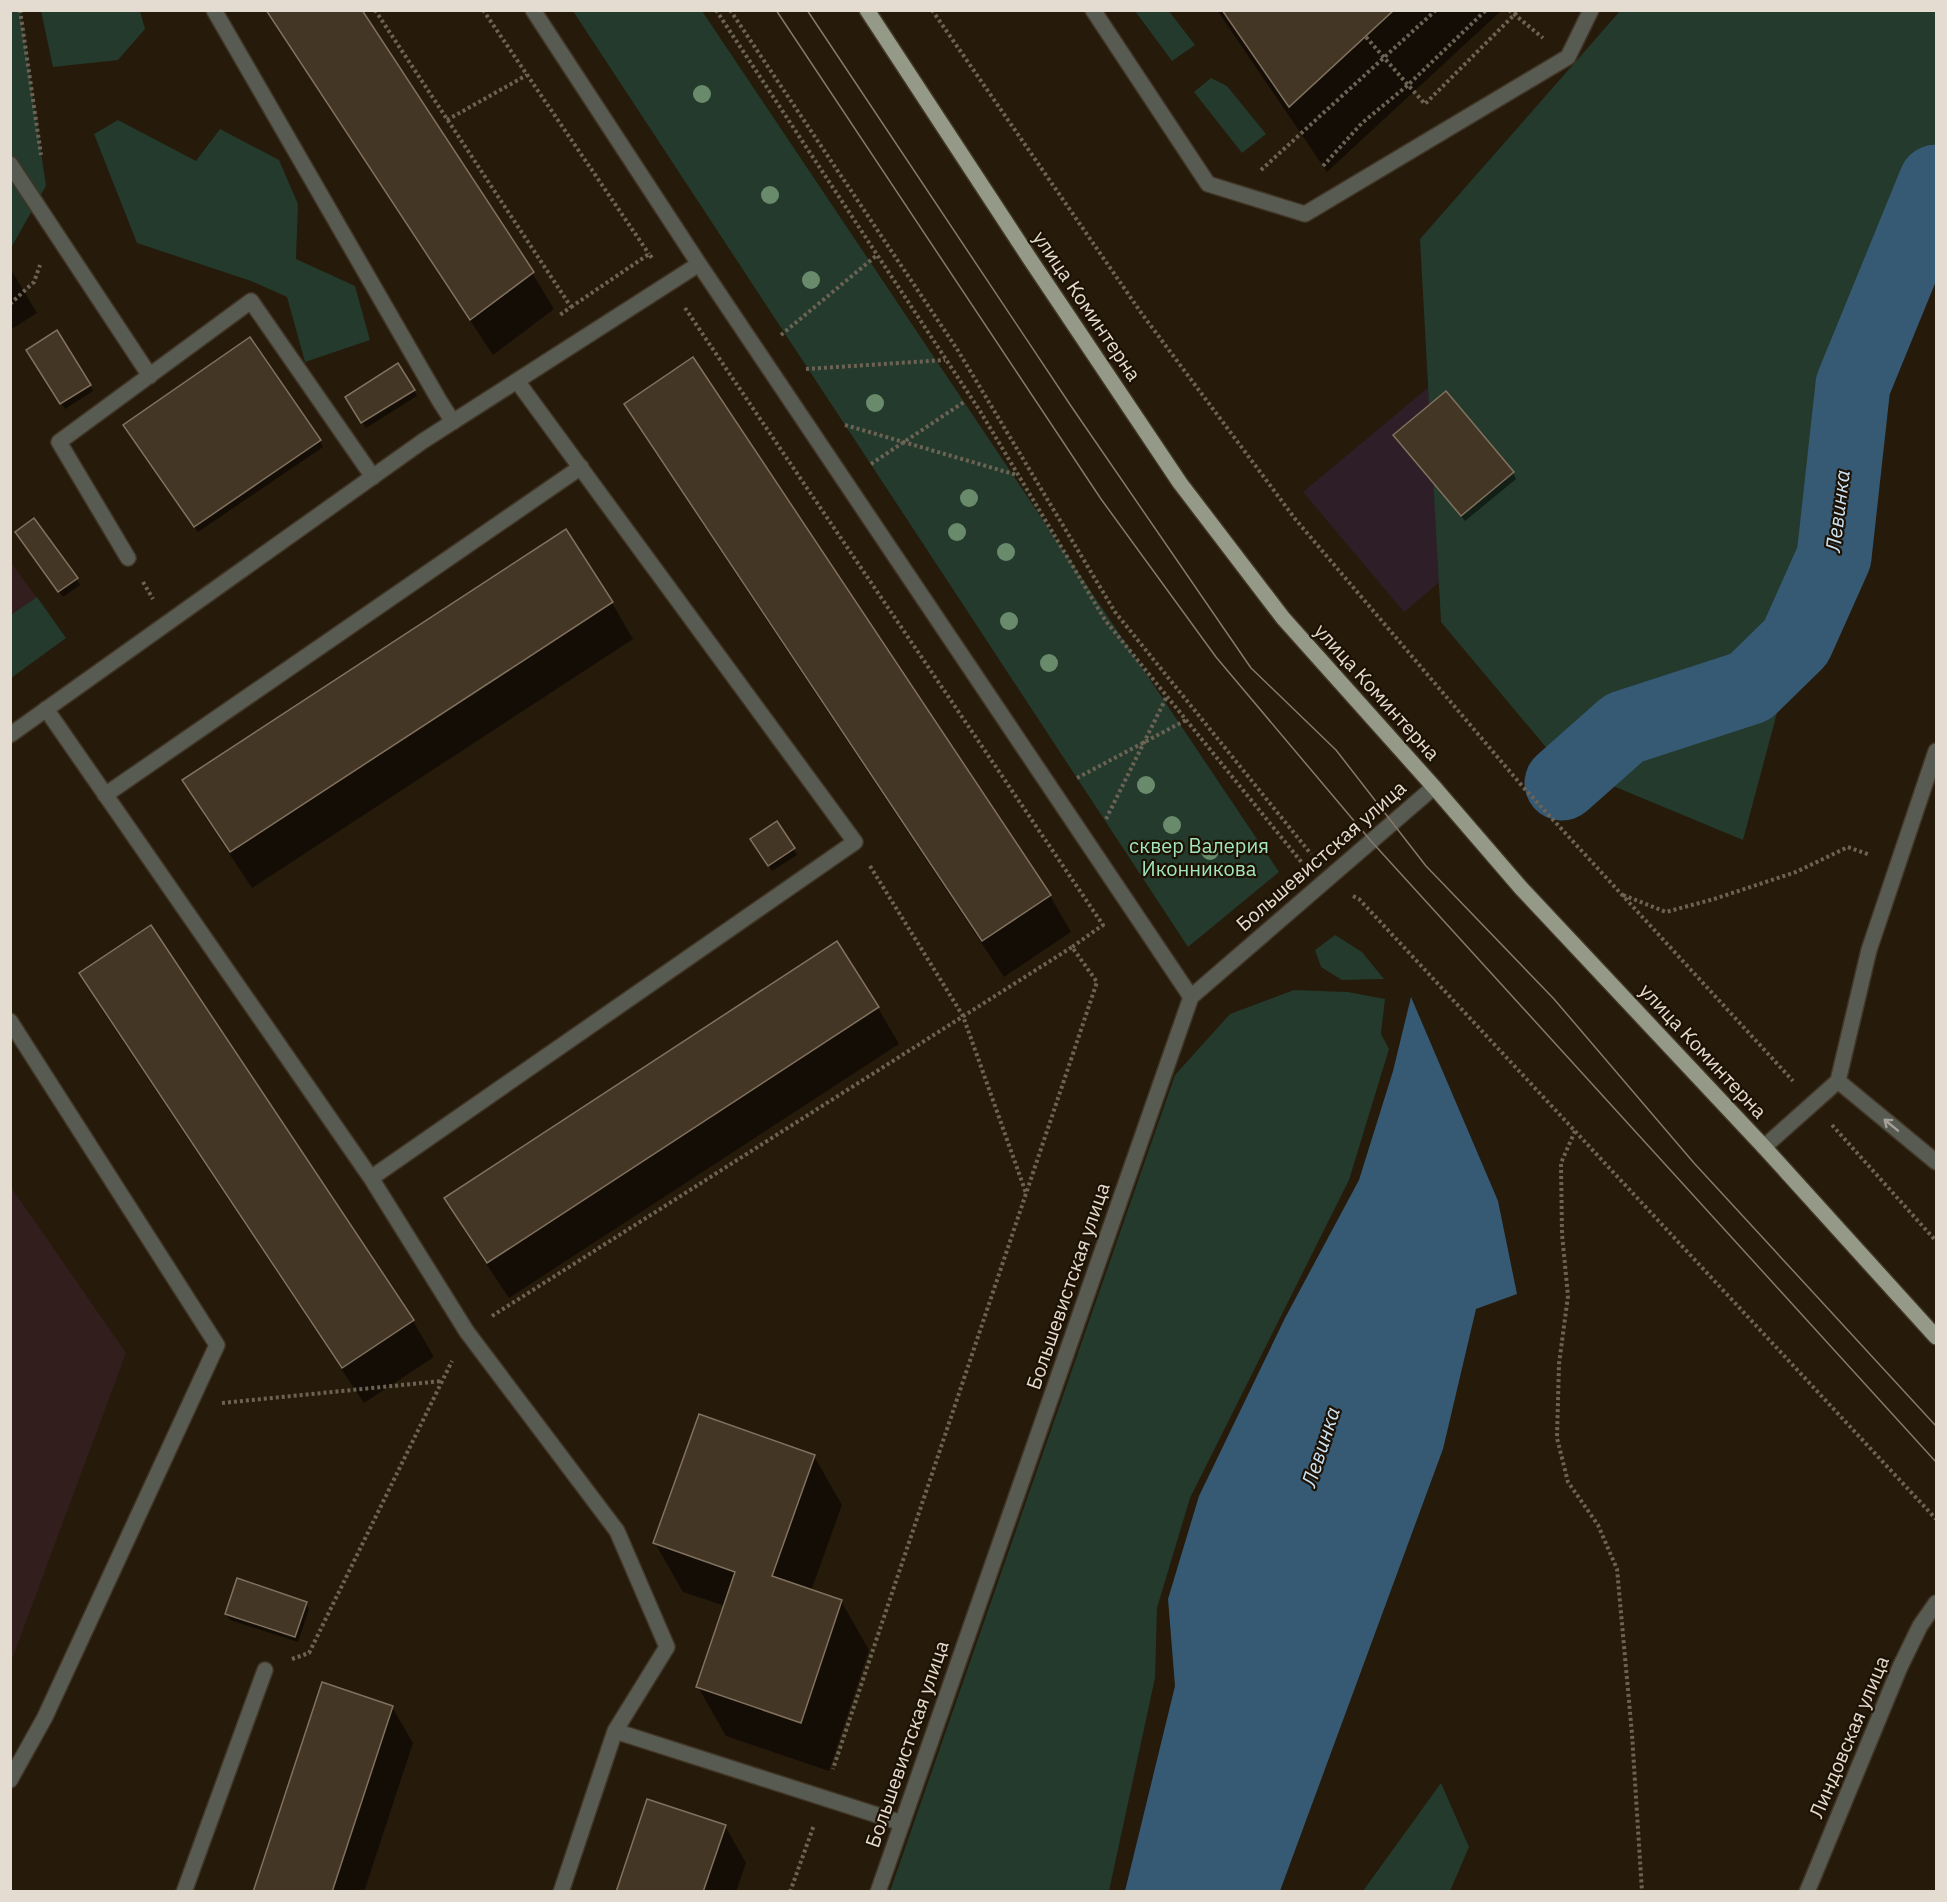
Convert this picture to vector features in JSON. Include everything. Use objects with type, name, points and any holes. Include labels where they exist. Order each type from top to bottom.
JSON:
[{"type":"main road","name":"улица Коминтерна","points":[[867,10],[1180,483],[1283,618],[1521,888],[1764,1147],[1936,1337]]},
{"type":"street","points":[[214,10],[453,422]]},
{"type":"street","points":[[533,10],[699,264],[1191,997]]},
{"type":"street","points":[[1094,10],[1208,184],[1305,214],[1568,57],[1591,10]]},
{"type":"street","points":[[10,164],[150,376]]},
{"type":"street","points":[[10,735],[453,422],[699,264]]},
{"type":"street","points":[[128,558],[59,442],[251,301],[373,477]]},
{"type":"street","points":[[371,1178],[855,842],[518,381]]},
{"type":"street","points":[[105,795],[581,467]]},
{"type":"street","points":[[46,709],[371,1178],[467,1332],[617,1532],[667,1647],[615,1731],[561,1892]]},
{"type":"street","points":[[1764,1147],[1838,1081],[1869,950],[1936,751]]},
{"type":"street","name":"Большевистская улица","points":[[878,1892],[1191,997],[1434,787]]},
{"type":"street","points":[[10,1020],[217,1346],[45,1717],[10,1780]]},
{"type":"street","points":[[1838,1081],[1936,1162]]},
{"type":"street","name":"Линдовская улица","points":[[1807,1892],[1900,1667],[1920,1626],[1936,1604]]},
{"type":"street","points":[[184,1892],[265,1670]]},
{"type":"street","points":[[615,1731],[902,1823]]},
{"type":"path","points":[[20,10],[43,163]]},
{"type":"path","points":[[375,10],[571,307]]},
{"type":"path","points":[[265,1670],[309,1653],[467,1332],[1072,947],[1103,925],[483,10]]},
{"type":"path","points":[[716,10],[980,411],[1105,620],[1186,720],[1324,880],[1359,899],[1936,1519]]},
{"type":"path","points":[[730,10],[957,349],[1115,612],[1324,880]]},
{"type":"path","points":[[932,10],[1142,314],[1296,520],[1523,788],[1623,895],[1936,1241]]},
{"type":"path","points":[[1236,193],[1436,10]]},
{"type":"path","points":[[1321,168],[1362,123],[1408,86],[1486,10]]},
{"type":"path","points":[[1509,10],[1568,57]]},
{"type":"path","points":[[1366,36],[1425,104],[1519,10]]},
{"type":"path","points":[[447,120],[527,75]]},
{"type":"path","points":[[552,320],[649,254]]},
{"type":"path","points":[[759,352],[878,255]]},
{"type":"path","points":[[10,304],[34,282]]},
{"type":"path","points":[[771,371],[946,360]]},
{"type":"path","points":[[871,464],[964,402]]},
{"type":"path","points":[[845,424],[1018,475]]},
{"type":"path","points":[[128,558],[167,623]]},
{"type":"path","points":[[1091,849],[1167,696]]},
{"type":"path","points":[[1053,791],[1186,720]]},
{"type":"path","points":[[855,842],[963,1016],[1027,1193]]},
{"type":"path","points":[[1623,895],[1666,912],[1796,872],[1848,847],[1898,864]]},
{"type":"path","points":[[790,1892],[824,1798],[1097,982],[1072,947]]},
{"type":"path","points":[[1575,1131],[1561,1163],[1562,1234],[1568,1296],[1559,1364],[1557,1438],[1568,1482],[1598,1525],[1617,1569],[1632,1734],[1642,1892]]},
{"type":"path","points":[[189,1406],[442,1381]]},
{"type":"shaded area","points":[[1437,380],[1538,500],[1404,612],[1303,492]]},
{"type":"shaded area","points":[[10,561],[66,638],[11,678],[10,678]]},
{"type":"shaded area","points":[[10,1187],[126,1353],[11,1662]]},
{"type":"green space","points":[[20,10],[46,186],[12,246],[10,11]]},
{"type":"green space","points":[[41,11],[140,11],[145,29],[118,60],[53,67]]},
{"type":"green space","name":"сквер Валерия Иконникова","points":[[573,11],[702,11],[1279,872],[1188,947]]},
{"type":"green space","points":[[1135,11],[1169,11],[1195,45],[1172,61]]},
{"type":"green space","points":[[1620,11],[1936,11],[1936,215],[1796,642],[1743,840],[1560,764],[1441,622],[1420,239]]},
{"type":"green space","points":[[1211,78],[1227,86],[1266,134],[1242,153],[1194,92]]},
{"type":"green space","points":[[118,120],[196,161],[220,129],[279,160],[298,204],[296,259],[355,286],[370,340],[305,362],[287,297],[251,281],[137,243],[94,134]]},
{"type":"green space","points":[[37,597],[66,638],[11,678],[11,615]]},
{"type":"green space","points":[[1335,935],[1362,952],[1384,979],[1342,980],[1321,967],[1315,950]]},
{"type":"green space","points":[[1294,990],[1348,992],[1385,999],[1381,1034],[1389,1049],[1349,1180],[1190,1498],[1157,1608],[1155,1678],[1109,1891],[890,1891],[1175,1075],[1230,1014]]},
{"type":"green space","points":[[1441,1783],[1469,1847],[1450,1891],[1363,1891]]},
{"type":"water","points":[[1411,997],[1498,1201],[1517,1294],[1476,1309],[1443,1449],[1280,1891],[1125,1891],[1175,1686],[1168,1599],[1199,1496],[1285,1318],[1359,1180],[1393,1071]]},
{"type":"building","points":[[266,10],[362,10],[534,272],[470,320]]},
{"type":"building","points":[[1222,10],[1394,10],[1289,107]]},
{"type":"building","points":[[57,330],[91,385],[60,404],[26,350]]},
{"type":"building","points":[[250,337],[321,440],[194,527],[123,425]]},
{"type":"building","points":[[693,357],[1051,895],[982,941],[624,404]]},
{"type":"building","points":[[398,363],[415,390],[361,423],[345,397]]},
{"type":"building","points":[[1446,391],[1514,472],[1461,516],[1393,435]]},
{"type":"building","points":[[34,518],[78,578],[58,592],[15,532]]},
{"type":"building","points":[[566,529],[613,602],[230,852],[182,780]]},
{"type":"building","points":[[777,821],[795,848],[768,866],[750,839]]},
{"type":"building","points":[[151,925],[414,1320],[342,1368],[79,973]]},
{"type":"building","points":[[837,941],[879,1007],[487,1263],[444,1198]]},
{"type":"building","points":[[699,1414],[815,1455],[772,1576],[842,1600],[801,1723],[696,1687],[735,1572],[653,1543]]},
{"type":"building","points":[[237,1578],[307,1602],[295,1637],[225,1614]]},
{"type":"building","points":[[322,1682],[393,1706],[332,1892],[253,1892]]},
{"type":"building","points":[[647,1799],[726,1825],[703,1892],[616,1892]]},
{"type":"waterway","name":"Левинка","points":[[1562,783],[1624,728],[1750,687],[1796,642],[1834,557],[1853,385],[1936,182]]},
{"type":"tram line","points":[[776,10],[1101,499],[1216,657],[1371,841],[1936,1462]]},
{"type":"tram line","points":[[807,10],[1071,406],[1251,668],[1336,750],[1426,866],[1554,999],[1694,1163],[1936,1426]]}]
